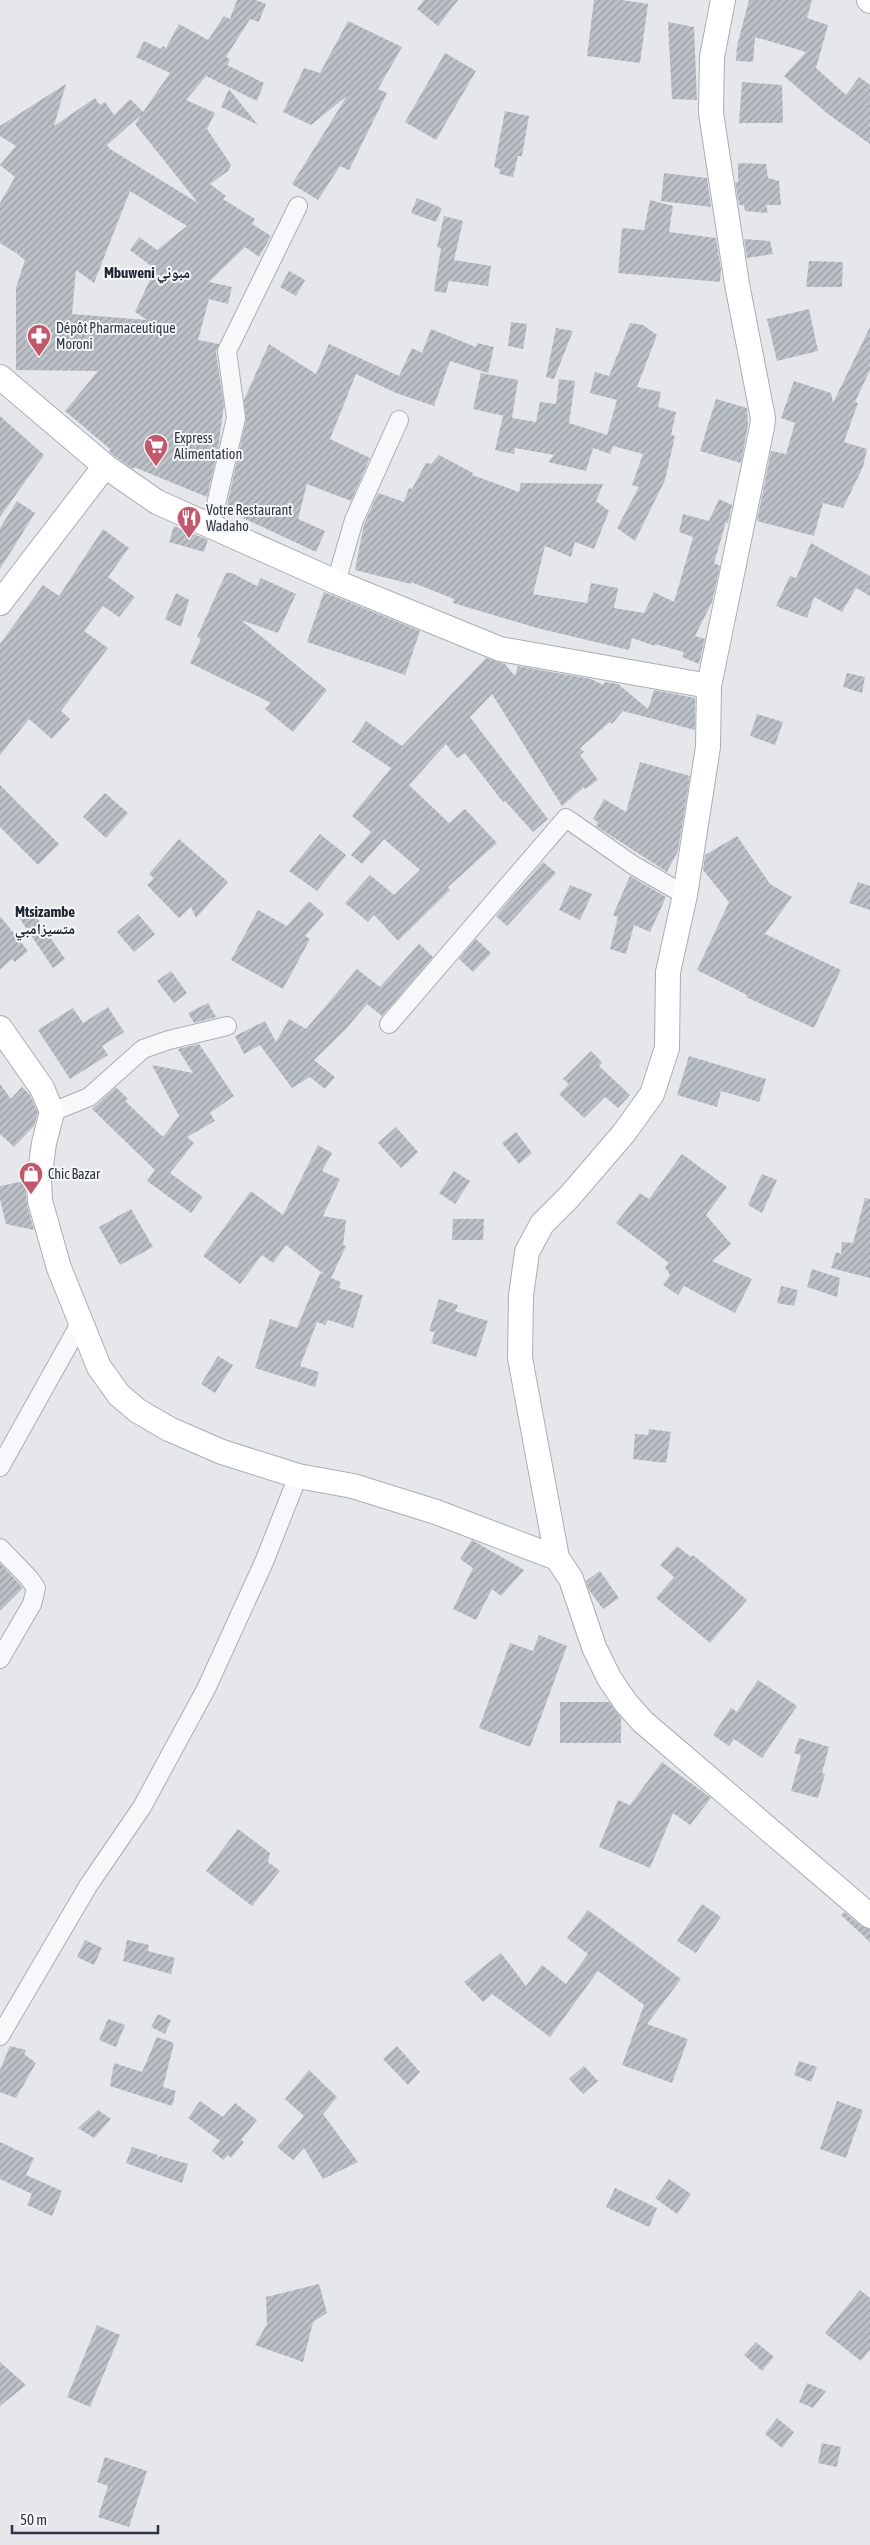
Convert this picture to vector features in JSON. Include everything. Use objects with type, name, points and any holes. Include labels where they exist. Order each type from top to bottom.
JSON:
[{"type":"street","points":[[723,0],[712,57],[711,113],[737,284],[763,418],[708,686],[708,747],[685,895],[668,972],[666,1048],[652,1094],[581,1182],[542,1224],[527,1252],[521,1296],[520,1358],[557,1558],[571,1579],[594,1647],[605,1671],[626,1703],[643,1722],[870,1916]]},
{"type":"street","points":[[211,526],[236,418],[227,351],[298,206]]},
{"type":"street","points":[[0,377],[105,466],[157,502],[336,582],[500,649],[708,686]]},
{"type":"street","points":[[336,582],[354,520],[399,420]]},
{"type":"street","points":[[0,603],[105,466]]},
{"type":"street","points":[[389,1024],[566,818],[632,865],[685,895]]},
{"type":"street","points":[[52,1112],[89,1097],[143,1049],[169,1040],[227,1026]]},
{"type":"street","points":[[0,1028],[42,1088],[52,1112],[44,1143],[39,1180],[40,1201],[59,1268],[98,1367],[119,1394],[138,1411],[169,1429],[222,1452],[298,1476],[353,1486],[427,1509],[557,1558]]},
{"type":"street","points":[[0,1466],[81,1322]]},
{"type":"street","points":[[0,2036],[88,1886],[142,1807],[206,1689],[264,1562],[298,1476]]},
{"type":"street","points":[[0,1548],[36,1588],[32,1604],[0,1659]]},
{"type":"building","points":[[237,0],[256,0],[266,4],[259,22],[250,19],[226,57],[230,59],[227,65],[264,83],[257,101],[206,76],[186,100],[215,113],[207,129],[231,165],[228,171],[210,184],[226,196],[223,199],[255,219],[252,224],[271,236],[259,257],[245,247],[209,282],[232,287],[228,304],[209,299],[198,340],[219,344],[216,352],[224,405],[218,449],[207,497],[134,467],[133,469],[113,455],[109,451],[110,449],[65,411],[98,371],[16,370],[16,288],[25,260],[17,254],[17,251],[16,253],[0,243],[0,203],[15,177],[0,165],[16,146],[0,136],[0,126],[66,84],[54,126],[95,98],[100,105],[105,102],[114,115],[130,99],[143,112],[170,73],[136,57],[144,41],[161,49],[163,46],[166,48],[179,24],[208,40],[224,16],[230,19]],"holes":[[[141,115],[135,124],[198,203],[110,149],[107,145]],[[130,191],[187,226],[157,250],[139,237],[130,250],[155,269],[135,312],[147,320],[72,314],[76,270],[94,283]]]},
{"type":"building","points":[[424,0],[458,0],[438,26],[417,9]]},
{"type":"building","points":[[594,0],[622,0],[648,4],[640,63],[587,56]]},
{"type":"building","points":[[749,0],[812,0],[807,18],[828,25],[816,68],[846,95],[859,77],[870,85],[870,144],[828,114],[784,76],[806,52],[755,37],[753,62],[736,61],[737,46]]},
{"type":"building","points":[[348,21],[402,47],[378,89],[387,93],[349,170],[340,166],[318,200],[292,184],[347,96],[311,125],[283,112],[304,68],[320,73]]},
{"type":"building","points":[[668,22],[694,27],[697,100],[672,99]]},
{"type":"building","points":[[445,53],[476,71],[436,140],[405,122]]},
{"type":"building","points":[[742,82],[782,85],[783,123],[739,123]]},
{"type":"building","points":[[229,89],[258,125],[221,107]]},
{"type":"building","points":[[505,111],[529,116],[522,156],[518,156],[513,177],[499,174],[500,169],[494,167]]},
{"type":"building","points":[[738,163],[766,164],[768,178],[779,181],[781,205],[766,205],[768,213],[745,211],[744,205],[739,205],[735,182],[738,182]]},
{"type":"building","points":[[664,173],[707,178],[711,207],[661,201]]},
{"type":"building","points":[[417,198],[442,208],[436,222],[411,213]]},
{"type":"building","points":[[650,200],[673,206],[669,232],[716,238],[721,269],[720,282],[618,273],[622,228],[644,230]]},
{"type":"building","points":[[444,216],[463,221],[454,260],[491,266],[488,286],[449,281],[446,293],[434,291],[441,248],[437,247]]},
{"type":"building","points":[[744,239],[770,241],[773,254],[747,258]]},
{"type":"building","points":[[809,261],[843,262],[842,287],[806,287]]},
{"type":"building","points":[[289,271],[305,280],[296,296],[280,287]]},
{"type":"building","points":[[809,309],[818,351],[777,361],[767,319]]},
{"type":"building","points":[[511,322],[527,324],[523,349],[508,346]]},
{"type":"building","points":[[630,323],[643,325],[657,335],[637,387],[661,392],[658,407],[676,412],[671,435],[675,436],[665,480],[635,541],[617,528],[639,487],[632,485],[643,454],[613,446],[610,454],[593,448],[586,471],[548,462],[554,455],[515,448],[514,454],[495,450],[503,416],[505,416],[473,409],[481,373],[518,380],[512,418],[536,422],[540,402],[556,404],[559,379],[575,381],[569,423],[607,435],[617,400],[590,393],[595,372],[609,376]]},
{"type":"building","points":[[870,327],[870,370],[855,402],[858,403],[844,442],[867,449],[863,467],[843,508],[823,503],[814,536],[757,521],[771,451],[786,454],[795,423],[781,418],[794,381],[831,393],[833,403]]},
{"type":"building","points":[[556,328],[573,331],[554,379],[546,377]]},
{"type":"building","points":[[431,329],[476,347],[477,343],[494,347],[488,373],[450,361],[434,406],[396,393],[356,374],[330,439],[370,458],[351,501],[307,484],[298,519],[325,531],[316,552],[226,510],[246,420],[244,400],[269,344],[316,374],[329,344],[399,376],[412,348],[422,353]]},
{"type":"building","points":[[716,399],[747,408],[748,425],[741,463],[700,451]]},
{"type":"building","points":[[0,416],[44,455],[0,517]]},
{"type":"building","points":[[439,455],[473,473],[472,475],[519,492],[521,483],[603,484],[596,501],[609,511],[594,549],[575,542],[571,557],[545,546],[533,594],[587,603],[591,583],[618,588],[614,608],[644,613],[654,592],[674,602],[693,537],[679,532],[683,514],[709,521],[719,499],[732,505],[728,523],[726,522],[714,563],[720,566],[712,602],[695,636],[705,639],[699,664],[682,657],[684,652],[655,644],[655,646],[632,638],[629,650],[537,628],[453,603],[454,599],[411,582],[411,584],[355,570],[364,524],[378,493],[404,502],[409,488],[412,489],[426,463],[431,464]]},
{"type":"building","points":[[17,501],[35,513],[0,569],[0,528]]},
{"type":"building","name":"Votre Restaurant Wadaho","points":[[174,526],[208,540],[204,552],[169,542]]},
{"type":"building","points":[[103,529],[129,548],[108,577],[135,597],[119,617],[103,606],[84,631],[108,648],[61,711],[70,719],[52,739],[29,719],[0,755],[0,644],[43,585],[59,596]]},
{"type":"building","points":[[811,543],[870,576],[870,596],[856,588],[842,612],[814,597],[807,618],[776,606],[790,576],[796,578]]},
{"type":"building","points":[[226,573],[232,573],[257,586],[261,578],[296,594],[278,633],[241,620],[327,690],[293,732],[265,709],[271,703],[190,663],[201,639],[197,637]]},
{"type":"building","points":[[324,592],[420,631],[405,675],[307,642]]},
{"type":"building","points":[[176,593],[189,600],[181,627],[165,619]]},
{"type":"building","points":[[486,658],[505,664],[515,676],[518,666],[591,679],[603,685],[605,682],[618,684],[648,709],[654,690],[695,698],[695,730],[623,711],[612,724],[610,722],[580,748],[584,752],[580,755],[598,780],[585,789],[584,787],[562,806],[492,694],[470,717],[548,819],[533,832],[505,801],[503,802],[465,753],[457,758],[446,744],[409,785],[449,823],[465,809],[497,843],[448,887],[450,890],[398,941],[374,915],[368,922],[345,903],[370,875],[394,895],[420,870],[384,839],[362,864],[351,855],[371,832],[352,816],[391,768],[352,742],[366,721],[402,746]]},
{"type":"building","points":[[847,673],[865,677],[862,693],[843,687]]},
{"type":"building","points":[[757,714],[783,722],[775,745],[750,736]]},
{"type":"building","points":[[640,762],[690,776],[678,851],[667,872],[596,826],[598,822],[593,819],[604,799],[626,812]]},
{"type":"building","points":[[0,785],[59,844],[38,865],[0,827]]},
{"type":"building","points":[[105,793],[128,813],[106,838],[83,817]]},
{"type":"building","points":[[320,834],[346,855],[317,891],[289,871]]},
{"type":"building","points":[[737,836],[770,884],[792,897],[765,934],[841,970],[814,1028],[746,997],[747,995],[697,970],[729,902],[703,870],[705,855]]},
{"type":"building","points":[[179,839],[228,882],[196,918],[191,907],[179,918],[147,885],[154,878],[149,874]]},
{"type":"building","points":[[543,862],[556,873],[507,926],[496,916]]},
{"type":"building","points":[[630,876],[666,897],[650,932],[634,925],[626,954],[610,949],[618,917],[613,915]]},
{"type":"building","points":[[858,882],[870,886],[870,910],[849,903]]},
{"type":"building","points":[[570,885],[592,894],[580,920],[559,910]]},
{"type":"building","points":[[309,901],[324,914],[305,936],[310,939],[283,989],[231,960],[258,910],[287,926]]},
{"type":"building","points":[[30,908],[65,959],[53,968],[18,916]]},
{"type":"building","points":[[138,914],[155,934],[134,952],[117,932]]},
{"type":"building","points":[[0,916],[28,951],[15,962],[12,959],[0,970]]},
{"type":"building","points":[[476,939],[491,953],[473,972],[459,959]]},
{"type":"building","points":[[419,944],[433,957],[382,1016],[367,1004],[345,1030],[314,1060],[335,1077],[325,1089],[310,1077],[292,1088],[260,1045],[244,1054],[235,1036],[265,1021],[276,1042],[289,1019],[306,1029],[357,969],[380,987]]},
{"type":"building","points":[[171,971],[187,993],[174,1003],[157,981]]},
{"type":"building","points":[[208,1003],[216,1017],[194,1023],[188,1013]]},
{"type":"building","points":[[108,1007],[124,1032],[102,1046],[108,1055],[70,1079],[38,1030],[73,1008],[83,1023]]},
{"type":"building","points":[[199,1044],[234,1096],[210,1113],[215,1121],[187,1137],[194,1143],[170,1173],[203,1197],[191,1213],[147,1181],[155,1170],[92,1109],[116,1087],[128,1099],[125,1101],[163,1137],[179,1116],[152,1065],[193,1073],[178,1049]]},
{"type":"building","points":[[591,1051],[602,1062],[599,1066],[630,1095],[618,1108],[605,1097],[584,1118],[559,1094],[569,1084],[563,1079]]},
{"type":"building","points":[[689,1056],[766,1079],[759,1102],[721,1091],[717,1107],[677,1095]]},
{"type":"building","points":[[0,1084],[11,1099],[22,1087],[30,1095],[38,1113],[34,1126],[14,1147],[0,1134]]},
{"type":"building","points":[[396,1127],[418,1152],[401,1168],[378,1143]]},
{"type":"building","points":[[516,1132],[532,1153],[519,1164],[502,1143]]},
{"type":"building","points":[[318,1145],[332,1153],[322,1171],[340,1179],[323,1216],[346,1220],[343,1245],[346,1246],[331,1278],[341,1282],[339,1288],[363,1295],[353,1328],[328,1320],[325,1325],[317,1322],[300,1366],[319,1372],[315,1387],[255,1368],[270,1319],[297,1328],[320,1273],[325,1275],[286,1245],[273,1263],[262,1255],[240,1284],[203,1256],[251,1191],[283,1215]]},
{"type":"building","points":[[682,1154],[727,1187],[706,1215],[731,1244],[712,1261],[752,1279],[735,1313],[684,1286],[678,1295],[663,1285],[670,1275],[665,1267],[669,1263],[616,1223],[640,1193],[649,1199]]},
{"type":"building","points":[[454,1171],[470,1181],[455,1204],[439,1193]]},
{"type":"building","points":[[762,1174],[777,1180],[762,1213],[748,1205]]},
{"type":"building","points":[[25,1181],[27,1205],[34,1230],[6,1224],[0,1199],[0,1186]]},
{"type":"building","points":[[865,1198],[870,1199],[870,1278],[831,1268],[836,1252],[841,1254],[842,1242],[853,1243]]},
{"type":"building","points":[[131,1209],[153,1247],[120,1265],[99,1227]]},
{"type":"building","points":[[453,1219],[484,1219],[483,1240],[452,1240]]},
{"type":"building","points":[[812,1269],[840,1278],[837,1297],[807,1287]]},
{"type":"building","points":[[781,1286],[798,1290],[794,1306],[777,1303]]},
{"type":"building","points":[[439,1299],[458,1305],[455,1311],[488,1321],[476,1357],[431,1343],[435,1332],[429,1331]]},
{"type":"building","points":[[218,1356],[233,1365],[215,1393],[201,1384]]},
{"type":"building","points":[[649,1429],[671,1432],[666,1463],[633,1459],[635,1434],[648,1435]]},
{"type":"building","points":[[472,1540],[524,1570],[501,1596],[492,1589],[476,1620],[453,1609],[473,1568],[460,1559]]},
{"type":"building","points":[[677,1546],[691,1557],[693,1555],[747,1600],[710,1643],[656,1598],[674,1577],[660,1565]]},
{"type":"building","points":[[0,1563],[23,1588],[0,1611]]},
{"type":"building","points":[[600,1571],[619,1598],[603,1609],[589,1590],[586,1581]]},
{"type":"building","points":[[539,1635],[567,1646],[530,1747],[479,1728],[510,1643],[533,1651]]},
{"type":"building","points":[[758,1680],[797,1706],[762,1758],[734,1739],[729,1746],[713,1735],[731,1708],[737,1712]]},
{"type":"building","points":[[560,1702],[609,1702],[621,1718],[621,1743],[560,1743]]},
{"type":"building","points":[[799,1738],[829,1747],[822,1773],[825,1774],[818,1798],[791,1791],[801,1755],[794,1753]]},
{"type":"building","points":[[662,1762],[711,1798],[690,1825],[673,1813],[650,1868],[599,1847],[618,1800],[630,1805]]},
{"type":"building","points":[[238,1829],[270,1853],[268,1862],[280,1871],[252,1906],[206,1871]]},
{"type":"building","points":[[702,1904],[721,1917],[696,1953],[677,1941]]},
{"type":"building","points":[[588,1910],[681,1979],[647,2024],[688,2039],[672,2083],[622,2065],[644,2005],[598,1971],[550,2037],[492,1994],[483,2002],[464,1982],[501,1953],[526,1986],[542,1965],[566,1984],[588,1954],[567,1938]]},
{"type":"building","points":[[844,1912],[861,1926],[870,1929],[870,1942],[841,1915]]},
{"type":"building","points":[[85,1940],[102,1948],[94,1965],[77,1957]]},
{"type":"building","points":[[127,1940],[149,1945],[148,1951],[175,1958],[171,1974],[123,1961]]},
{"type":"building","points":[[158,2014],[171,2020],[165,2034],[151,2027]]},
{"type":"building","points":[[108,2019],[125,2025],[116,2047],[99,2040]]},
{"type":"building","points":[[157,2037],[174,2043],[163,2087],[176,2091],[172,2106],[110,2086],[114,2063],[142,2072]]},
{"type":"building","points":[[10,2046],[26,2050],[24,2054],[36,2063],[16,2098],[0,2092],[0,2070]]},
{"type":"building","points":[[397,2046],[420,2072],[408,2085],[383,2059]]},
{"type":"building","points":[[799,2061],[817,2067],[811,2082],[794,2075]]},
{"type":"building","points":[[584,2066],[598,2081],[583,2094],[569,2079]]},
{"type":"building","points":[[309,2070],[337,2097],[323,2114],[358,2162],[323,2179],[304,2148],[293,2160],[277,2147],[304,2116],[285,2099]]},
{"type":"building","points":[[200,2101],[223,2117],[235,2103],[257,2120],[241,2140],[244,2142],[231,2158],[228,2155],[223,2160],[212,2151],[220,2141],[188,2118]]},
{"type":"building","points":[[837,2101],[863,2110],[846,2158],[820,2149]]},
{"type":"building","points":[[98,2110],[111,2119],[94,2138],[78,2128]]},
{"type":"building","points":[[0,2142],[34,2158],[26,2175],[62,2191],[52,2216],[27,2205],[32,2194],[0,2179]]},
{"type":"building","points":[[132,2147],[158,2155],[156,2161],[160,2156],[188,2164],[182,2183],[126,2163]]},
{"type":"building","points":[[669,2179],[691,2194],[677,2214],[655,2198]]},
{"type":"building","points":[[615,2188],[657,2208],[649,2227],[606,2207]]},
{"type":"building","points":[[319,2284],[327,2313],[313,2322],[303,2362],[255,2345],[267,2324],[266,2297]]},
{"type":"building","points":[[860,2290],[870,2298],[870,2350],[861,2361],[825,2333]]},
{"type":"building","points":[[97,2325],[120,2335],[90,2407],[67,2397]]},
{"type":"building","points":[[756,2342],[774,2357],[762,2371],[744,2355]]},
{"type":"building","points":[[0,2362],[26,2385],[0,2406]]},
{"type":"building","points":[[807,2383],[826,2391],[813,2408],[799,2402]]},
{"type":"building","points":[[777,2418],[794,2432],[782,2448],[765,2434]]},
{"type":"building","points":[[822,2443],[841,2447],[837,2467],[818,2463]]},
{"type":"building","points":[[105,2457],[147,2471],[129,2527],[98,2517],[108,2486],[97,2482]]},
{"type":"place","name":"Dépôt Pharmaceutique Moroni","points":[[39,357]]},
{"type":"place","name":"Express Alimentation","points":[[156,467]]},
{"type":"place","name":"Votre Restaurant Wadaho","points":[[189,539]]},
{"type":"place","name":"Chic Bazar","points":[[31,1195]]},
{"type":"district","name":"Mbuweni مبوني","points":[[147,272]]},
{"type":"district","name":"Mtsizambe متسيزامبي","points":[[45,920]]}]
